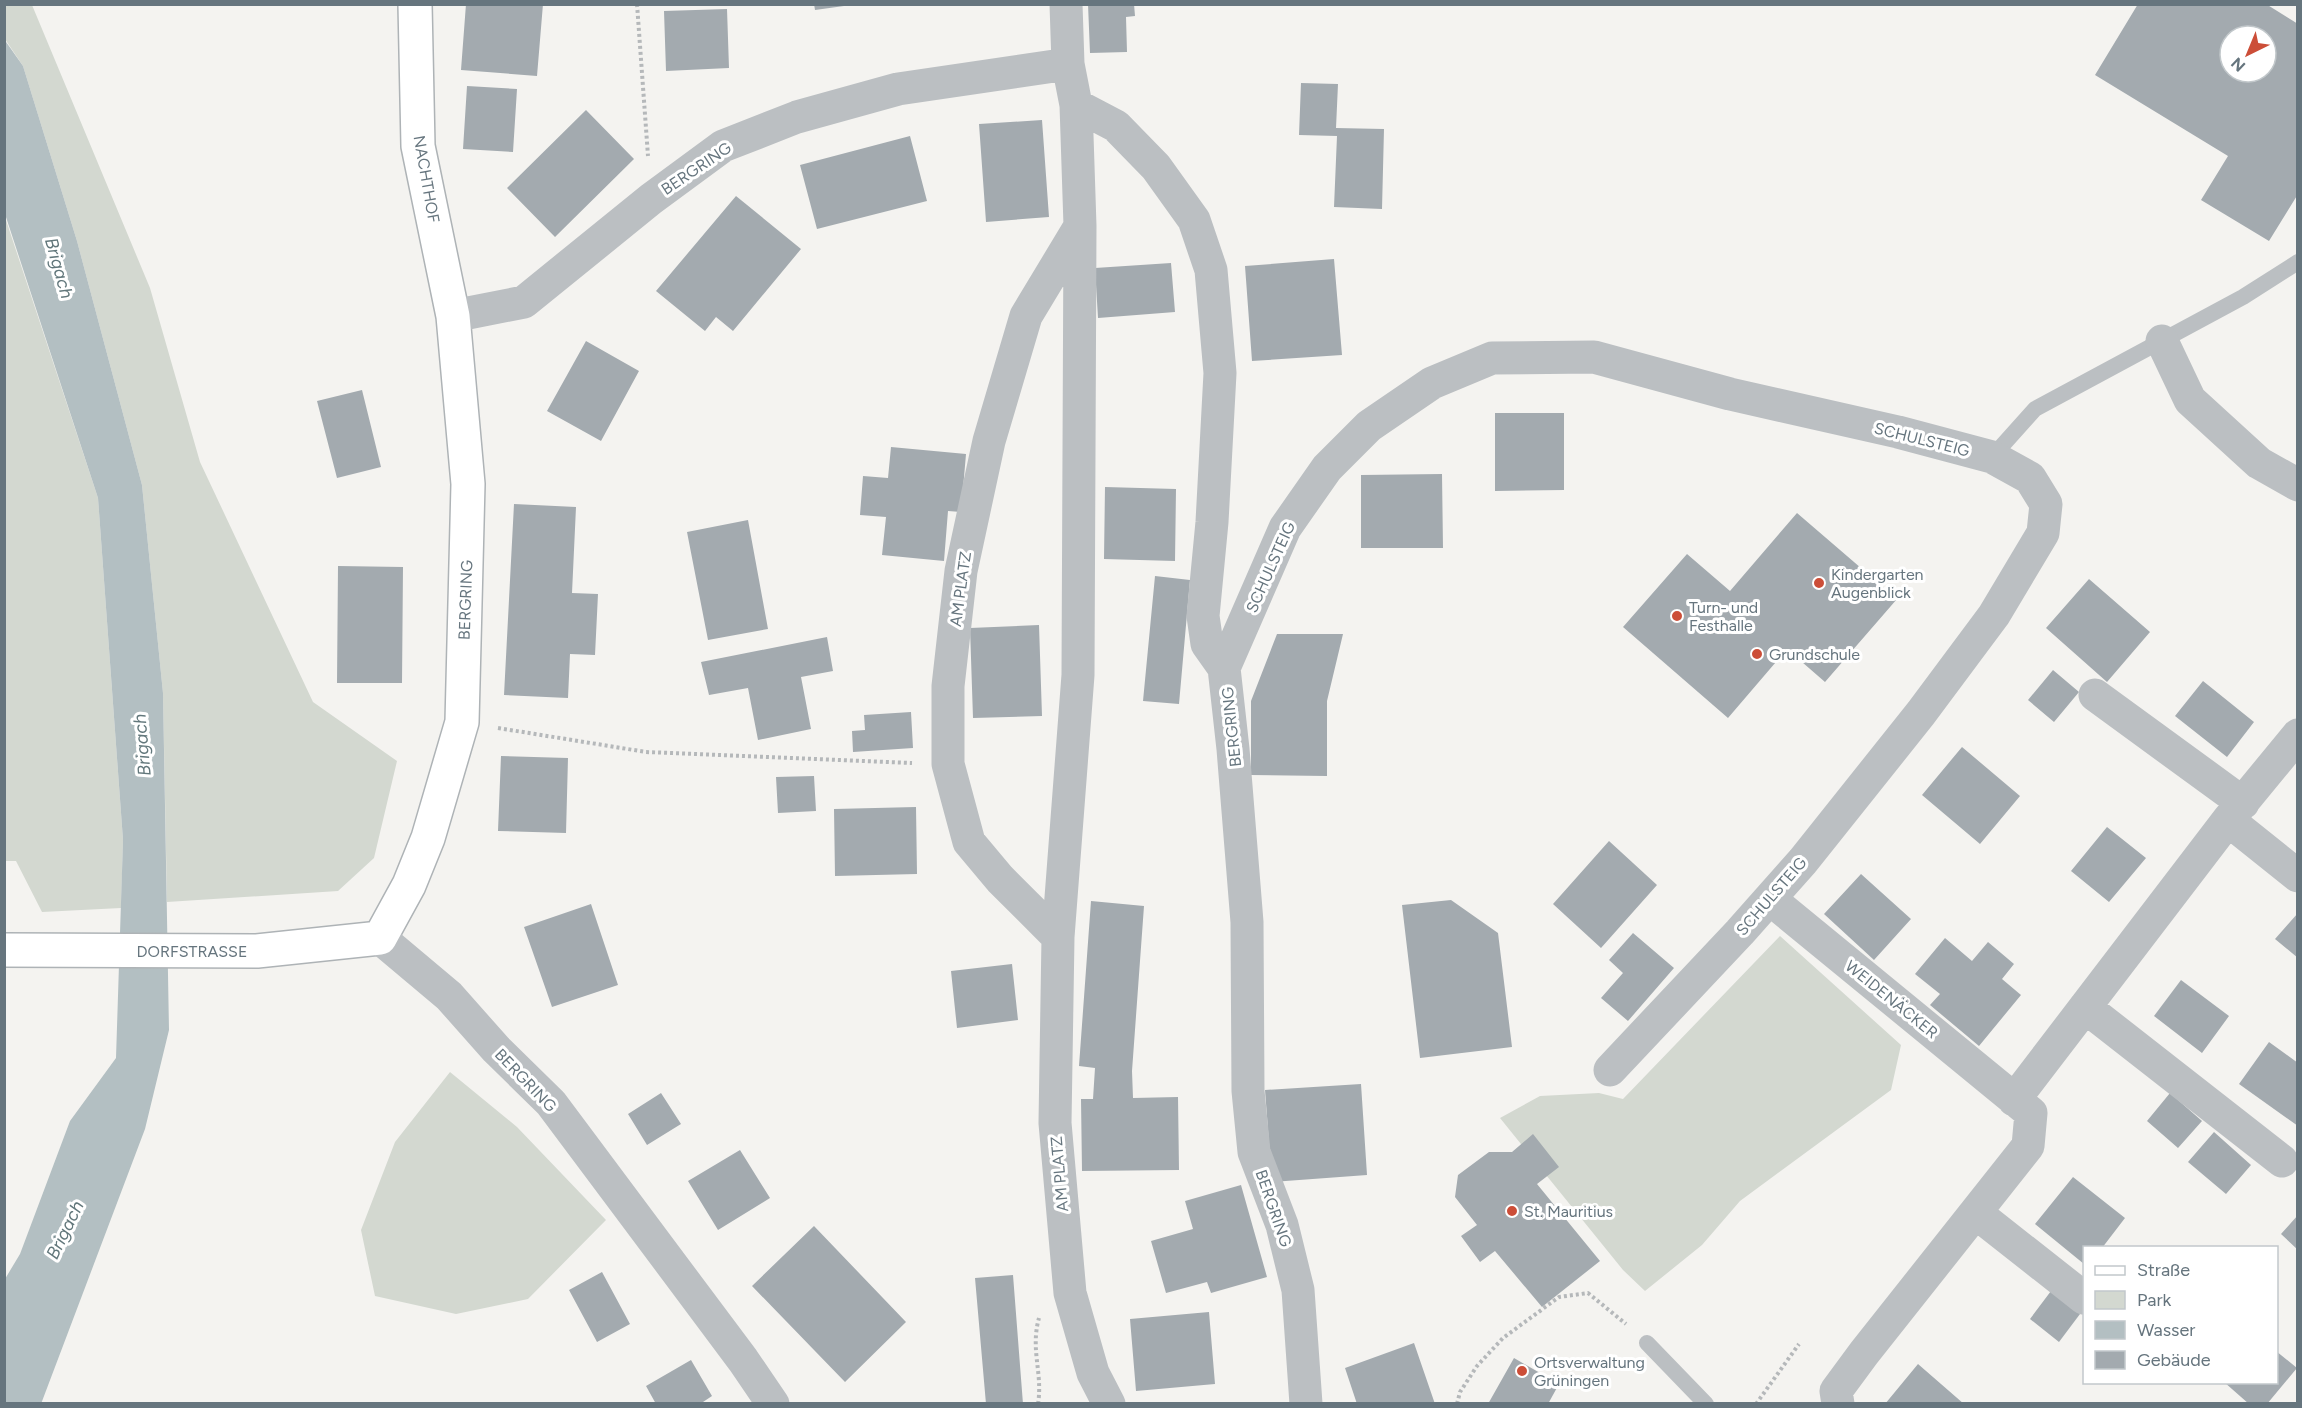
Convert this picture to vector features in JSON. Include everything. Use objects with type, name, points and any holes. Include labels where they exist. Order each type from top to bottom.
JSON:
[{"type":"street","name":"NACHTHOF","points":[[415,4],[418,146],[453,316]]},
{"type":"street","name":"AM PLATZ","points":[[1066,4],[1068,64],[1076,105],[1080,226],[1078,675],[1058,937],[1055,1123],[1070,1293],[1093,1373],[1109,1404]]},
{"type":"street","name":"BERGRING","points":[[773,1404],[743,1360],[551,1104],[496,1049],[448,996],[380,938],[409,885],[428,838],[462,722],[468,484],[453,316],[524,303],[651,199],[723,146],[797,117],[898,89],[1068,64]]},
{"type":"street","name":"BERGRING","points":[[1076,105],[1116,126],[1156,168],[1194,219],[1211,270],[1220,373],[1212,522],[1203,616],[1207,644],[1224,668],[1233,749],[1247,922],[1248,1091],[1254,1152],[1282,1225],[1298,1290],[1306,1404]]},
{"type":"street","name":"AM PLATZ","points":[[1058,937],[1000,879],[969,842],[948,764],[948,686],[961,571],[989,441],[1026,316],[1080,226]]},
{"type":"street","points":[[2162,341],[2190,400],[2259,463],[2298,485]]},
{"type":"street","name":"SCHULSTEIG","points":[[1224,668],[1285,528],[1327,468],[1369,426],[1423,389],[1492,358],[1594,357],[1731,394],[1898,432],[1992,457],[2030,478],[2046,504],[2043,533],[1994,615],[1803,861],[1610,1070]]},
{"type":"street","points":[[2095,695],[2236,811],[2298,876]]},
{"type":"street","points":[[2014,1100],[2236,811],[2298,735]]},
{"type":"street","name":"WEIDENÄCKER","points":[[1770,898],[2031,1113],[2028,1146],[1836,1391],[1838,1404]]},
{"type":"street","name":"DORFSTRASSE","points":[[16,950],[257,951],[380,938]]},
{"type":"street","points":[[2085,1007],[2282,1161]]},
{"type":"street","points":[[1976,1213],[2083,1296]]},
{"type":"lane","points":[[1992,457],[2035,409],[2243,297],[2298,262]]},
{"type":"lane","points":[[1647,1343],[1706,1404]]},
{"type":"path","points":[[637,4],[651,199]]},
{"type":"path","points":[[462,722],[646,752],[948,764]]},
{"type":"path","points":[[1038,1404],[1040,1390],[1034,1335],[1040,1316],[1070,1293]]},
{"type":"path","points":[[1456,1404],[1460,1392],[1477,1366],[1503,1338],[1559,1297],[1588,1293],[1647,1343]]},
{"type":"path","points":[[1756,1404],[1799,1344]]},
{"type":"green space","points":[[4,5],[32,5],[150,288],[200,462],[313,702],[397,761],[374,858],[338,891],[167,902],[163,693],[142,485],[77,241],[23,66],[5,39]]},
{"type":"green space","points":[[4,214],[98,498],[123,840],[121,908],[42,912],[16,861],[5,861]]},
{"type":"green space","points":[[1780,936],[1901,1045],[1891,1090],[1740,1201],[1702,1245],[1645,1291],[1623,1270],[1500,1118],[1540,1096],[1599,1093],[1623,1099]]},
{"type":"green space","points":[[450,1072],[517,1127],[606,1220],[528,1299],[456,1314],[375,1296],[361,1230],[395,1142]]},
{"type":"water","name":"Brigach","points":[[4,39],[23,66],[77,241],[142,485],[163,693],[169,1030],[145,1129],[41,1404],[5,1403],[5,1279],[20,1254],[70,1121],[116,1058],[123,840],[98,498],[5,214]]},
{"type":"building","points":[[466,4],[543,4],[537,76],[461,70]]},
{"type":"building","points":[[814,4],[844,4],[844,6],[815,10]]},
{"type":"building","points":[[1088,4],[1134,4],[1135,16],[1126,17],[1127,52],[1090,53]]},
{"type":"building","points":[[2138,4],[2266,4],[2298,24],[2298,194],[2269,241],[2201,200],[2228,156],[2095,75]]},
{"type":"building","points":[[727,9],[729,68],[666,71],[664,11]]},
{"type":"building","points":[[1301,83],[1338,84],[1336,128],[1384,129],[1382,209],[1334,207],[1337,136],[1299,135]]},
{"type":"building","points":[[467,86],[517,89],[513,152],[463,149]]},
{"type":"building","points":[[586,110],[634,159],[555,237],[507,188]]},
{"type":"building","points":[[1042,120],[1049,217],[986,222],[979,124]]},
{"type":"building","points":[[910,136],[927,201],[817,229],[800,165]]},
{"type":"building","points":[[736,196],[801,249],[733,331],[716,317],[705,331],[656,291]]},
{"type":"building","points":[[1334,259],[1342,355],[1252,361],[1245,266]]},
{"type":"building","points":[[1171,263],[1175,312],[1098,318],[1095,268]]},
{"type":"building","points":[[586,341],[639,371],[601,441],[547,411]]},
{"type":"building","points":[[362,390],[381,467],[337,478],[317,401]]},
{"type":"building","points":[[1495,413],[1564,413],[1564,490],[1495,491]]},
{"type":"building","points":[[891,447],[966,454],[961,512],[948,511],[944,561],[882,555],[886,517],[860,515],[863,476],[888,478]]},
{"type":"building","points":[[1442,474],[1443,548],[1361,548],[1361,475]]},
{"type":"building","points":[[1105,487],[1176,489],[1175,561],[1104,559]]},
{"type":"building","points":[[514,504],[576,507],[572,593],[598,594],[595,655],[570,654],[568,698],[504,695]]},
{"type":"building","points":[[1797,513],[1897,599],[1825,682],[1787,649],[1728,718],[1623,627],[1687,554],[1730,591]]},
{"type":"building","points":[[748,520],[768,629],[708,640],[687,532]]},
{"type":"building","points":[[338,566],[403,567],[402,683],[337,683]]},
{"type":"building","points":[[1155,576],[1190,580],[1179,704],[1143,701]]},
{"type":"building","points":[[2089,579],[2150,632],[2107,682],[2046,628]]},
{"type":"building","points":[[1039,625],[1042,716],[973,718],[970,628]]},
{"type":"building","points":[[1277,634],[1343,634],[1327,701],[1327,776],[1251,775],[1251,701]]},
{"type":"building","points":[[827,637],[833,671],[801,677],[811,729],[758,740],[748,688],[709,695],[701,662]]},
{"type":"building","points":[[2053,670],[2079,692],[2054,722],[2028,700]]},
{"type":"building","points":[[2203,681],[2254,722],[2227,757],[2175,716]]},
{"type":"building","points":[[911,712],[913,748],[853,752],[852,731],[865,730],[864,715]]},
{"type":"building","points":[[1962,747],[2020,796],[1980,844],[1922,795]]},
{"type":"building","points":[[501,756],[568,758],[566,833],[498,831]]},
{"type":"building","points":[[814,776],[816,811],[778,813],[776,777]]},
{"type":"building","points":[[916,807],[917,874],[835,876],[834,809]]},
{"type":"building","points":[[2107,827],[2146,858],[2109,902],[2071,871]]},
{"type":"building","points":[[1609,841],[1657,885],[1601,948],[1553,904]]},
{"type":"building","points":[[1861,874],[1911,919],[1874,960],[1824,914]]},
{"type":"building","points":[[1451,900],[1498,933],[1512,1047],[1420,1058],[1402,905]]},
{"type":"building","points":[[1091,901],[1144,906],[1132,1071],[1133,1098],[1178,1097],[1179,1170],[1082,1171],[1081,1099],[1093,1099],[1095,1068],[1079,1066]]},
{"type":"building","points":[[591,904],[618,985],[552,1007],[524,927]]},
{"type":"building","points":[[2298,913],[2298,958],[2275,939]]},
{"type":"building","points":[[1633,933],[1674,968],[1628,1021],[1601,998],[1623,973],[1609,960]]},
{"type":"building","points":[[1945,938],[1972,961],[1988,942],[2014,964],[2002,979],[2021,995],[1979,1046],[1930,1005],[1940,994],[1915,974]]},
{"type":"building","points":[[1012,964],[1018,1020],[957,1028],[951,971]]},
{"type":"building","points":[[2181,980],[2229,1016],[2202,1053],[2154,1016]]},
{"type":"building","points":[[2269,1042],[2298,1063],[2298,1126],[2239,1084]]},
{"type":"building","points":[[1361,1084],[1367,1175],[1272,1182],[1265,1090]]},
{"type":"building","points":[[661,1093],[681,1124],[647,1145],[628,1114]]},
{"type":"building","points":[[2170,1093],[2202,1121],[2178,1148],[2147,1121]]},
{"type":"building","points":[[2214,1132],[2251,1165],[2226,1194],[2188,1162]]},
{"type":"building","name":"St. Mauritius","points":[[1533,1134],[1559,1167],[1537,1184],[1600,1261],[1542,1307],[1495,1251],[1480,1262],[1461,1236],[1477,1225],[1455,1197],[1458,1175],[1489,1152],[1512,1152]]},
{"type":"building","points":[[740,1150],[770,1198],[718,1230],[688,1181]]},
{"type":"building","points":[[2073,1177],[2125,1218],[2104,1246],[2083,1246],[2083,1263],[2035,1224]]},
{"type":"building","points":[[1241,1185],[1267,1277],[1211,1293],[1207,1282],[1166,1293],[1151,1241],[1193,1229],[1185,1201]]},
{"type":"building","points":[[2298,1215],[2298,1250],[2281,1234]]},
{"type":"building","points":[[814,1226],[906,1322],[845,1382],[752,1286]]},
{"type":"building","points":[[602,1272],[630,1324],[597,1342],[569,1290]]},
{"type":"building","points":[[1013,1275],[1023,1404],[986,1404],[975,1278]]},
{"type":"building","points":[[2051,1291],[2080,1314],[2059,1342],[2030,1319]]},
{"type":"building","points":[[1209,1312],[1215,1384],[1136,1391],[1130,1319]]},
{"type":"building","points":[[1414,1343],[1435,1404],[1357,1404],[1345,1368]]},
{"type":"building","points":[[2278,1353],[2297,1368],[2267,1404],[2249,1404],[2226,1384],[2278,1384]]},
{"type":"building","name":"Ortsverwaltung Grüningen","points":[[1514,1358],[1559,1384],[1548,1404],[1488,1404]]},
{"type":"building","points":[[691,1360],[712,1396],[700,1404],[656,1404],[646,1386]]},
{"type":"building","points":[[1918,1364],[1964,1404],[1885,1404]]},
{"type":"place","name":"Kindergarten Augenblick","points":[[1819,583]]},
{"type":"place","name":"Turn- und Festhalle","points":[[1677,616]]},
{"type":"place","name":"Grundschule","points":[[1757,654]]},
{"type":"place","name":"St. Mauritius","points":[[1512,1211]]},
{"type":"place","name":"Ortsverwaltung Grüningen","points":[[1522,1371]]}]
